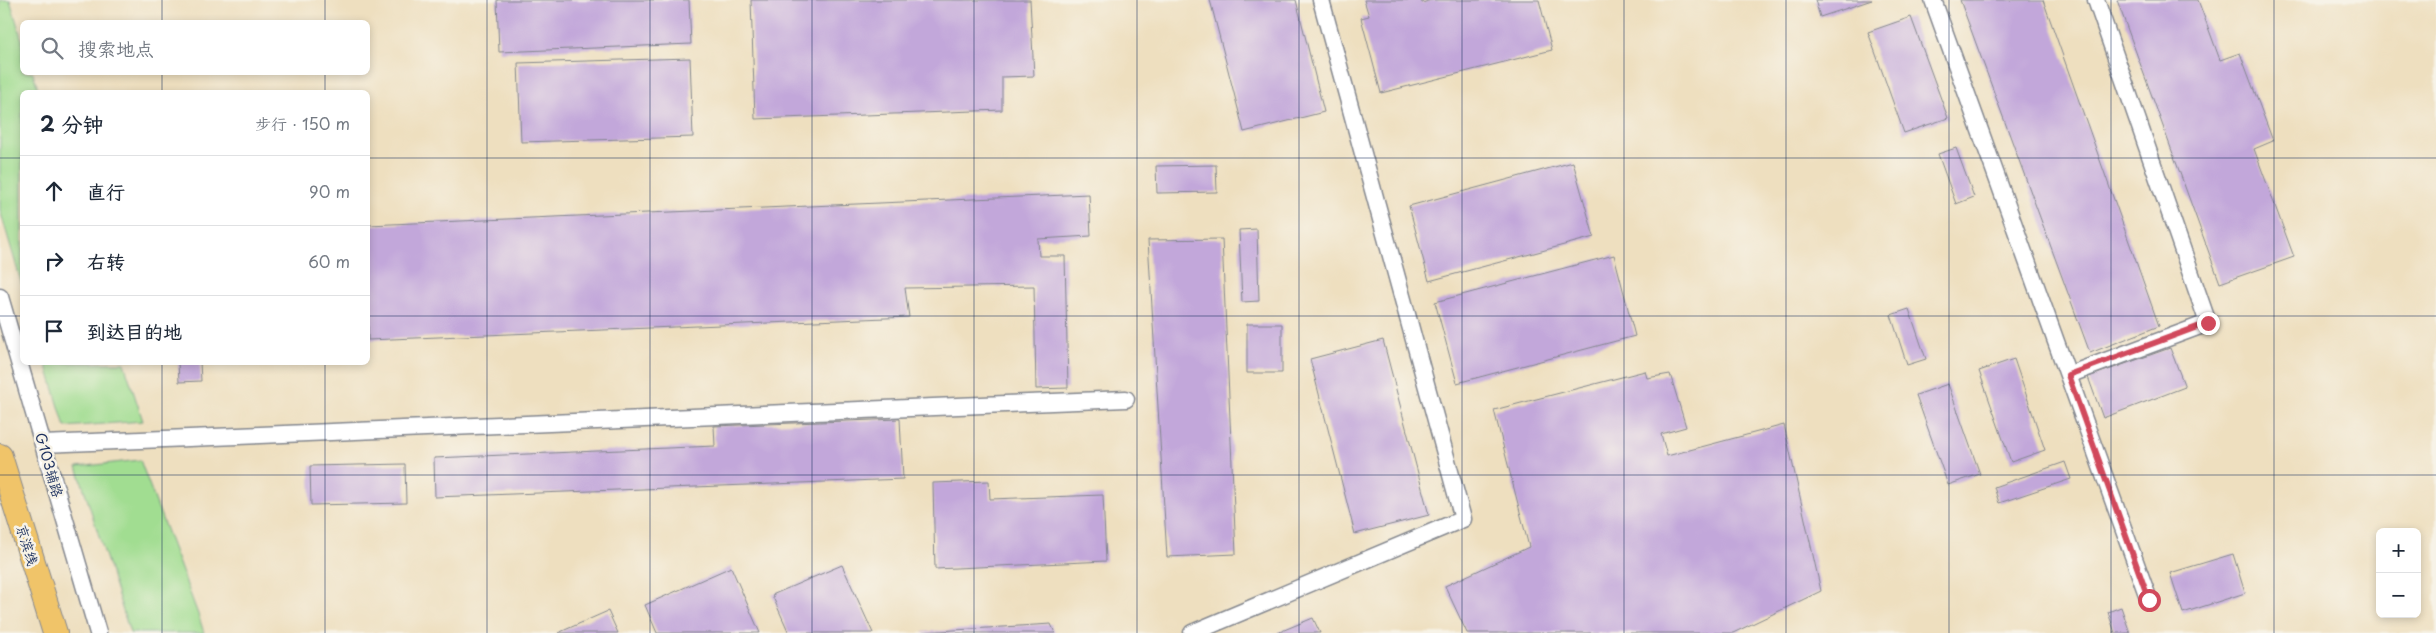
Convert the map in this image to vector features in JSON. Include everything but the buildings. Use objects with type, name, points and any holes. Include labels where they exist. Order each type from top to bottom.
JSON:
[{"type":"highway","name":"京滨线","points":[[0,456],[55,633]]},
{"type":"street","points":[[1192,633],[1463,519],[1321,0]]},
{"type":"street","points":[[1933,0],[2149,600]]},
{"type":"street","points":[[2068,375],[2208,323],[2096,0]]},
{"type":"street","name":"G103辅路","points":[[0,297],[98,633]]},
{"type":"street","points":[[43,444],[1126,399]]},
{"type":"green space","points":[[0,0],[10,0],[20,33],[20,75],[34,75],[38,90],[20,90],[20,278],[0,210]]},
{"type":"green space","points":[[47,365],[125,365],[143,421],[65,427]]},
{"type":"green space","points":[[140,460],[204,633],[130,633],[77,467]]},
{"type":"route","points":[[2149,600],[2068,375],[2208,323]]}]
